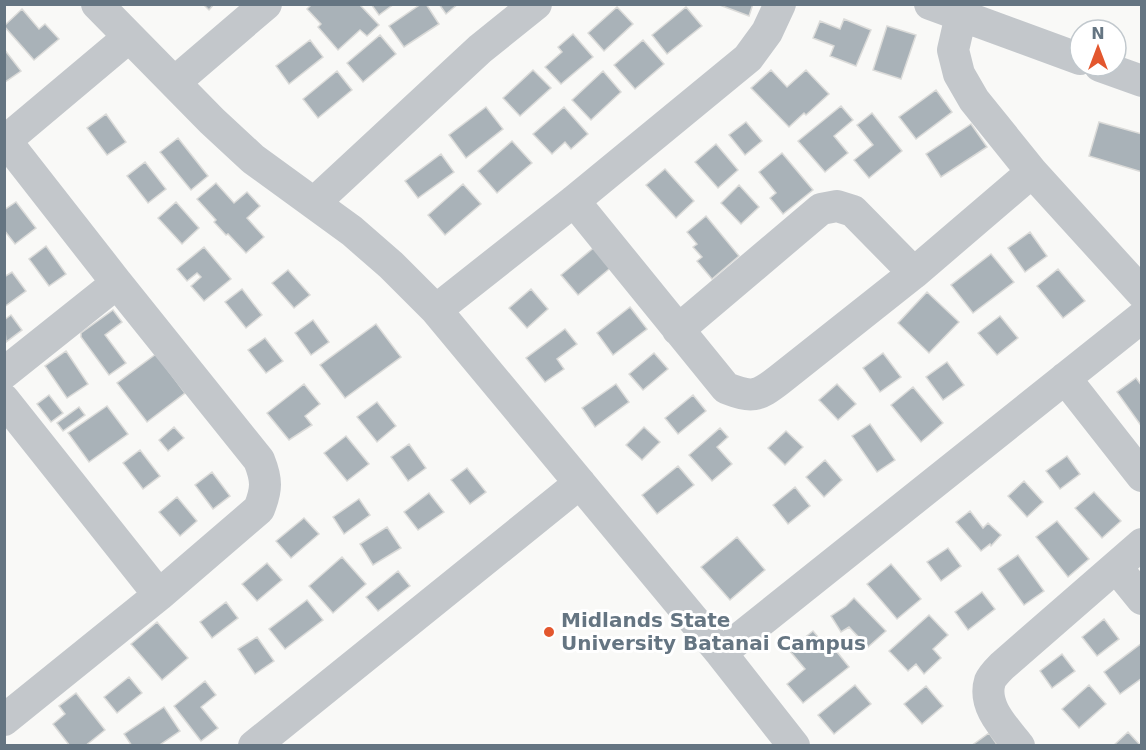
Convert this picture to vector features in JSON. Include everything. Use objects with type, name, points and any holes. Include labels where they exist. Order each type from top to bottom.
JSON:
[{"type":"street","points":[[97,4],[212,121],[253,159],[352,231],[391,265],[436,310],[721,653],[794,746]]},
{"type":"street","points":[[175,82],[266,4]]},
{"type":"street","points":[[314,203],[480,49],[536,4]]},
{"type":"street","points":[[436,310],[574,201],[748,58],[767,32],[780,4]]},
{"type":"street","points":[[930,4],[1068,55]]},
{"type":"street","points":[[961,15],[953,50],[959,74],[974,100],[1032,172],[1142,293]]},
{"type":"street","points":[[4,720],[159,596],[259,509],[265,494],[265,476],[259,460],[5,142],[129,37]]},
{"type":"street","points":[[574,201],[726,388],[745,395],[761,394],[915,273],[1032,172]]},
{"type":"street","points":[[678,330],[821,209],[837,206],[853,211],[915,273]]},
{"type":"street","points":[[4,373],[117,283]]},
{"type":"street","points":[[721,653],[1142,317]]},
{"type":"street","points":[[1065,378],[1142,476]]},
{"type":"street","points":[[4,399],[159,596]]},
{"type":"street","points":[[254,746],[579,483]]},
{"type":"street","points":[[1018,746],[995,716],[990,699],[990,682],[1002,666],[1142,544]]},
{"type":"street","points":[[1116,567],[1142,599]]},
{"type":"building","points":[[203,4],[214,4],[209,10]]},
{"type":"building","points":[[312,4],[359,4],[379,25],[367,36],[360,30],[338,50],[318,27],[321,24],[307,9]]},
{"type":"building","points":[[371,4],[394,4],[379,15]]},
{"type":"building","points":[[421,4],[426,4],[439,24],[404,47],[389,26]]},
{"type":"building","points":[[439,4],[458,4],[446,14]]},
{"type":"building","points":[[717,4],[753,4],[749,16]]},
{"type":"building","points":[[617,7],[633,24],[604,51],[588,33]]},
{"type":"building","points":[[686,7],[702,26],[667,54],[652,35]]},
{"type":"building","points":[[22,9],[39,29],[45,24],[59,39],[34,60],[4,26]]},
{"type":"building","points":[[844,19],[871,30],[856,66],[830,56],[834,46],[813,38],[820,21],[840,29]]},
{"type":"building","points":[[887,26],[916,35],[901,79],[873,70]]},
{"type":"building","points":[[573,34],[593,57],[561,84],[545,67],[562,52],[558,47]]},
{"type":"building","points":[[380,35],[396,54],[363,82],[347,63]]},
{"type":"building","points":[[310,40],[323,57],[289,84],[276,66]]},
{"type":"building","points":[[643,40],[664,64],[635,89],[614,65]]},
{"type":"building","points":[[4,49],[21,71],[5,82],[4,81]]},
{"type":"building","points":[[533,70],[551,88],[520,116],[503,98]]},
{"type":"building","points":[[771,70],[787,87],[806,70],[829,94],[789,127],[751,88]]},
{"type":"building","points":[[337,71],[352,90],[318,118],[303,99]]},
{"type":"building","points":[[603,71],[621,92],[591,120],[572,100]]},
{"type":"building","points":[[936,90],[952,112],[916,139],[899,117]]},
{"type":"building","points":[[841,106],[853,120],[834,136],[848,153],[825,172],[798,141]]},
{"type":"building","points":[[486,107],[503,129],[466,158],[449,135]]},
{"type":"building","points":[[564,107],[588,134],[571,149],[565,142],[552,154],[533,134]]},
{"type":"building","points":[[872,113],[902,151],[869,178],[854,160],[873,145],[857,125]]},
{"type":"building","points":[[106,114],[126,142],[107,155],[87,128]]},
{"type":"building","points":[[746,122],[762,141],[745,155],[729,135]]},
{"type":"building","points":[[1099,122],[1142,134],[1142,172],[1089,156]]},
{"type":"building","points":[[971,124],[987,147],[941,177],[926,154]]},
{"type":"building","points":[[178,138],[208,176],[191,190],[160,152]]},
{"type":"building","points":[[512,141],[532,163],[497,193],[478,171]]},
{"type":"building","points":[[716,144],[738,170],[718,188],[695,162]]},
{"type":"building","points":[[782,153],[813,190],[783,214],[770,198],[776,193],[759,172]]},
{"type":"building","points":[[441,154],[454,172],[418,198],[405,181]]},
{"type":"building","points":[[145,162],[166,189],[148,203],[127,176]]},
{"type":"building","points":[[665,169],[694,201],[676,218],[646,185]]},
{"type":"building","points":[[216,183],[234,203],[247,192],[260,206],[247,218],[264,237],[246,253],[214,222],[216,220],[197,199]]},
{"type":"building","points":[[463,184],[481,204],[445,235],[428,215]]},
{"type":"building","points":[[739,185],[759,207],[741,224],[721,203]]},
{"type":"building","points":[[16,202],[36,228],[15,244],[4,230],[4,210]]},
{"type":"building","points":[[176,202],[199,228],[182,244],[158,218]]},
{"type":"building","points":[[706,216],[739,256],[712,279],[697,261],[702,257],[693,247],[697,244],[687,232]]},
{"type":"building","points":[[1030,232],[1047,256],[1025,272],[1008,248]]},
{"type":"building","points":[[597,245],[614,265],[578,295],[561,275]]},
{"type":"building","points":[[46,246],[66,274],[49,286],[29,259]]},
{"type":"building","points":[[204,247],[231,279],[204,301],[191,286],[201,277],[197,273],[187,281],[177,269]]},
{"type":"building","points":[[991,254],[1014,282],[973,313],[951,285]]},
{"type":"building","points":[[1058,269],[1085,301],[1063,318],[1037,286]]},
{"type":"building","points":[[288,270],[310,295],[294,308],[272,283]]},
{"type":"building","points":[[12,272],[26,291],[4,307],[4,277]]},
{"type":"building","points":[[242,289],[262,315],[246,328],[225,302]]},
{"type":"building","points":[[531,289],[548,309],[527,328],[509,308]]},
{"type":"building","points":[[927,292],[959,322],[929,353],[898,323]]},
{"type":"building","points":[[630,307],[647,329],[613,355],[597,333]]},
{"type":"building","points":[[113,310],[122,322],[105,335],[126,363],[109,375],[81,337],[81,333]]},
{"type":"building","points":[[11,315],[22,330],[6,342],[4,320]]},
{"type":"building","points":[[1000,316],[1018,338],[997,355],[978,333]]},
{"type":"building","points":[[313,320],[329,342],[311,355],[295,333]]},
{"type":"building","points":[[376,324],[401,357],[345,398],[320,365]]},
{"type":"building","points":[[565,329],[577,344],[557,359],[564,369],[545,382],[526,358]]},
{"type":"building","points":[[265,338],[283,361],[266,373],[248,350]]},
{"type":"building","points":[[66,351],[88,384],[67,398],[45,366]]},
{"type":"building","points":[[654,353],[668,369],[643,390],[629,374]]},
{"type":"building","points":[[883,353],[901,377],[880,392],[863,368]]},
{"type":"building","points":[[156,354],[185,393],[147,422],[117,383]]},
{"type":"building","points":[[947,362],[964,385],[943,400],[926,377]]},
{"type":"building","points":[[1136,378],[1142,386],[1142,427],[1117,392]]},
{"type":"building","points":[[304,384],[320,404],[305,416],[312,425],[289,440],[267,413]]},
{"type":"building","points":[[616,384],[629,402],[595,427],[582,408]]},
{"type":"building","points":[[837,384],[856,404],[838,420],[819,400]]},
{"type":"building","points":[[913,387],[943,423],[921,442],[891,405]]},
{"type":"building","points":[[49,395],[63,413],[51,422],[37,404]]},
{"type":"building","points":[[693,395],[706,411],[678,434],[665,418]]},
{"type":"building","points":[[377,402],[396,426],[377,442],[357,417]]},
{"type":"building","points":[[107,406],[128,434],[89,462],[68,433]]},
{"type":"building","points":[[79,407],[85,415],[63,431],[57,423]]},
{"type":"building","points":[[870,424],[895,460],[877,472],[852,436]]},
{"type":"building","points":[[174,427],[184,438],[168,451],[159,440]]},
{"type":"building","points":[[644,427],[660,442],[642,460],[626,445]]},
{"type":"building","points":[[720,428],[728,437],[717,447],[732,464],[712,481],[689,455]]},
{"type":"building","points":[[786,431],[803,447],[785,465],[768,448]]},
{"type":"building","points":[[346,436],[369,464],[347,481],[324,453]]},
{"type":"building","points":[[409,444],[426,468],[408,481],[391,457]]},
{"type":"building","points":[[140,450],[160,476],[143,489],[123,463]]},
{"type":"building","points":[[1067,456],[1080,474],[1060,489],[1046,471]]},
{"type":"building","points":[[825,460],[842,480],[824,497],[806,477]]},
{"type":"building","points":[[678,466],[694,485],[657,514],[642,495]]},
{"type":"building","points":[[467,468],[486,492],[470,504],[451,480]]},
{"type":"building","points":[[212,472],[230,496],[213,509],[195,485]]},
{"type":"building","points":[[1024,481],[1043,502],[1027,517],[1008,496]]},
{"type":"building","points":[[795,487],[810,506],[788,524],[773,505]]},
{"type":"building","points":[[1094,492],[1121,521],[1102,538],[1075,508]]},
{"type":"building","points":[[429,493],[444,512],[418,530],[404,512]]},
{"type":"building","points":[[177,497],[197,521],[180,536],[159,512]]},
{"type":"building","points":[[359,499],[370,515],[344,534],[333,517]]},
{"type":"building","points":[[970,511],[983,528],[988,523],[1001,535],[991,546],[990,544],[981,551],[956,522]]},
{"type":"building","points":[[304,518],[319,534],[291,558],[276,541]]},
{"type":"building","points":[[1057,521],[1089,559],[1068,577],[1036,537]]},
{"type":"building","points":[[387,527],[401,548],[373,565],[360,544]]},
{"type":"building","points":[[737,537],[765,570],[730,600],[701,567]]},
{"type":"building","points":[[948,548],[961,566],[941,581],[927,562]]},
{"type":"building","points":[[1018,555],[1044,591],[1024,605],[998,569]]},
{"type":"building","points":[[342,557],[366,584],[333,613],[309,586]]},
{"type":"building","points":[[267,563],[282,580],[257,601],[242,584]]},
{"type":"building","points":[[891,564],[921,599],[897,619],[867,584]]},
{"type":"building","points":[[398,571],[410,586],[378,611],[366,597]]},
{"type":"building","points":[[982,592],[995,609],[968,630],[955,612]]},
{"type":"building","points":[[854,598],[886,631],[868,647],[849,627],[841,632],[831,616]]},
{"type":"building","points":[[307,600],[323,620],[285,649],[269,629]]},
{"type":"building","points":[[226,602],[238,618],[212,638],[200,622]]},
{"type":"building","points":[[929,615],[948,635],[933,649],[941,658],[924,674],[916,664],[908,671],[889,651]]},
{"type":"building","points":[[1104,619],[1119,639],[1097,656],[1082,637]]},
{"type":"building","points":[[157,622],[188,658],[162,680],[131,644]]},
{"type":"building","points":[[813,631],[829,650],[833,647],[849,667],[803,703],[787,684],[805,669],[789,650]]},
{"type":"building","points":[[257,637],[274,661],[255,674],[238,649]]},
{"type":"building","points":[[1142,643],[1142,678],[1120,694],[1104,672]]},
{"type":"building","points":[[1062,654],[1075,671],[1052,688],[1040,671]]},
{"type":"building","points":[[129,677],[142,693],[117,713],[104,697]]},
{"type":"building","points":[[205,681],[216,695],[201,707],[218,728],[201,741],[174,706]]},
{"type":"building","points":[[855,685],[871,704],[834,734],[818,715]]},
{"type":"building","points":[[1089,685],[1106,704],[1079,728],[1062,709]]},
{"type":"building","points":[[926,686],[943,706],[922,724],[904,704]]},
{"type":"building","points":[[76,693],[105,730],[85,746],[70,746],[53,724],[65,714],[59,706]]},
{"type":"building","points":[[164,707],[180,731],[158,746],[132,746],[124,734]]},
{"type":"building","points":[[1128,732],[1141,746],[1113,746]]},
{"type":"building","points":[[989,733],[998,746],[971,746]]},
{"type":"place","name":"Midlands State University Batanai Campus","points":[[549,632]]}]
